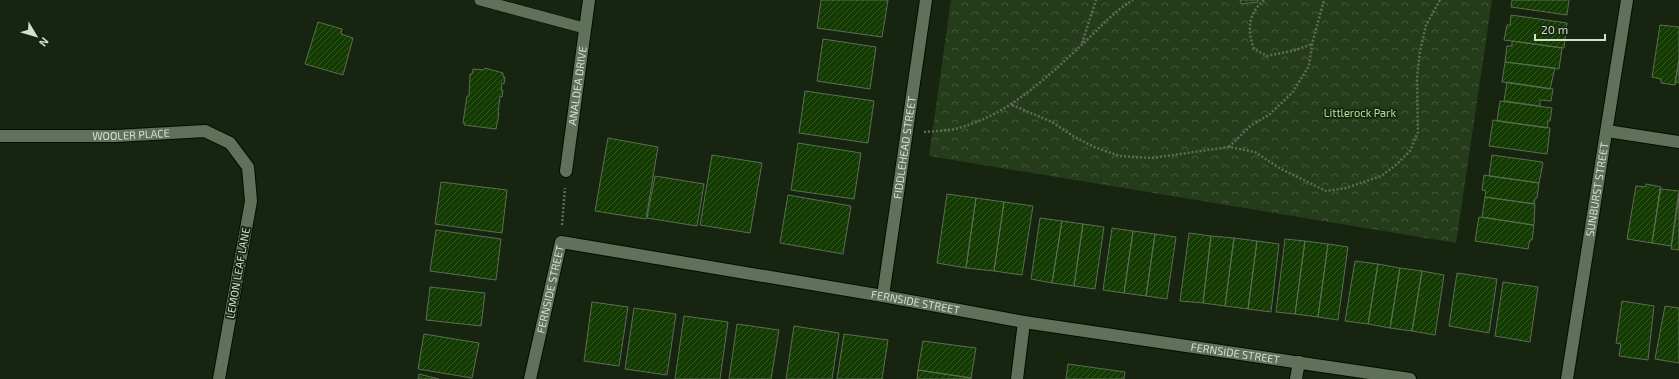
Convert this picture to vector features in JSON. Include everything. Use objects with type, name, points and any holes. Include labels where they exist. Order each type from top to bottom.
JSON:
[{"type":"street","name":"ANALDEA DRIVE","points":[[566,171],[584,28],[589,0]]},
{"type":"street","name":"FIDDLEHEAD STREET","points":[[883,296],[926,0]]},
{"type":"street","name":"SUNBURST STREET","points":[[1567,379],[1627,0]]},
{"type":"street","name":"WOOLER PLACE","points":[[0,136],[116,136],[205,131],[230,143],[248,167]]},
{"type":"street","points":[[1607,131],[1679,142]]},
{"type":"street","name":"LEMON LEAF LANE","points":[[220,379],[251,201],[248,167]]},
{"type":"street","name":"FERNSIDE STREET","points":[[530,379],[561,242],[883,296],[1024,322],[1410,379]]},
{"type":"street","points":[[1017,379],[1024,322]]},
{"type":"street","points":[[1296,379],[1299,362]]},
{"type":"lane","points":[[480,0],[584,28]]},
{"type":"path","points":[[1081,45],[1096,0]]},
{"type":"path","points":[[906,133],[954,129],[987,118],[1012,105],[1048,76],[1118,9],[1133,0]]},
{"type":"path","points":[[1264,0],[1255,8],[1250,23],[1250,36],[1254,49],[1267,56],[1296,50],[1312,44]]},
{"type":"path","points":[[1229,147],[1249,127],[1270,114],[1292,93],[1309,66],[1312,44],[1324,0]]},
{"type":"path","points":[[1012,105],[1052,122],[1072,136],[1094,147],[1120,156],[1152,158],[1229,147],[1255,152],[1281,169],[1326,191],[1346,188],[1381,176],[1396,165],[1410,151],[1418,132],[1418,78],[1420,51],[1426,25],[1440,0]]},
{"type":"path","points":[[561,242],[566,171]]},
{"type":"green space","name":"Littlerock Park","points":[[951,0],[1492,0],[1456,243],[929,156]]},
{"type":"building","points":[[821,0],[888,0],[882,37],[817,28]]},
{"type":"building","points":[[1240,0],[1258,0],[1258,2],[1241,4]]},
{"type":"building","points":[[1512,0],[1569,0],[1567,15],[1511,7]]},
{"type":"building","points":[[1511,15],[1567,23],[1564,48],[1504,40],[1507,25],[1510,25]]},
{"type":"building","points":[[318,22],[342,29],[341,34],[353,38],[343,75],[305,64]]},
{"type":"building","points":[[1660,25],[1679,27],[1679,60],[1675,85],[1661,83],[1661,79],[1652,77]]},
{"type":"building","points":[[823,39],[876,47],[870,89],[817,81]]},
{"type":"building","points":[[1512,41],[1562,48],[1559,69],[1505,62],[1507,46],[1512,46]]},
{"type":"building","points":[[1679,60],[1679,83],[1675,82]]},
{"type":"building","points":[[1505,62],[1555,68],[1550,89],[1502,82]]},
{"type":"building","points":[[485,68],[503,73],[503,77],[505,77],[504,84],[502,83],[501,90],[503,90],[502,97],[500,96],[496,129],[464,125],[465,123],[463,123],[467,96],[469,96],[470,74],[472,74],[473,69],[484,70]]},
{"type":"building","points":[[1507,82],[1553,89],[1551,101],[1540,100],[1540,106],[1504,101]]},
{"type":"building","points":[[805,91],[874,101],[868,143],[799,133]]},
{"type":"building","points":[[1500,101],[1552,108],[1550,121],[1548,121],[1547,128],[1497,121]]},
{"type":"building","points":[[1493,120],[1550,128],[1547,154],[1489,146]]},
{"type":"building","points":[[608,138],[658,147],[646,219],[595,211]]},
{"type":"building","points":[[798,143],[861,153],[854,199],[791,190]]},
{"type":"building","points":[[712,155],[762,163],[750,233],[700,225]]},
{"type":"building","points":[[1492,155],[1542,162],[1539,183],[1489,176]]},
{"type":"building","points":[[1484,175],[1539,183],[1537,198],[1535,198],[1534,204],[1485,197],[1486,191],[1482,190]]},
{"type":"building","points":[[655,176],[704,184],[697,226],[647,218]]},
{"type":"building","points":[[441,182],[507,190],[502,233],[435,224]]},
{"type":"building","points":[[1646,184],[1661,187],[1652,243],[1627,239],[1636,186],[1646,187]]},
{"type":"building","points":[[1660,189],[1679,191],[1671,246],[1652,243]]},
{"type":"building","points":[[947,194],[976,198],[966,268],[937,263]]},
{"type":"building","points":[[788,195],[851,206],[843,254],[780,243]]},
{"type":"building","points":[[1485,197],[1535,204],[1534,224],[1532,225],[1482,217]]},
{"type":"building","points":[[1679,197],[1679,250],[1671,249]]},
{"type":"building","points":[[976,198],[1004,202],[994,271],[966,268]]},
{"type":"building","points":[[1004,202],[1033,206],[1022,275],[994,271]]},
{"type":"building","points":[[1479,217],[1534,225],[1532,240],[1530,240],[1528,249],[1475,241]]},
{"type":"building","points":[[1040,218],[1062,221],[1052,283],[1031,279]]},
{"type":"building","points":[[1062,221],[1083,224],[1074,286],[1052,283]]},
{"type":"building","points":[[1083,224],[1104,227],[1095,289],[1074,286]]},
{"type":"building","points":[[1112,228],[1133,231],[1124,293],[1103,290]]},
{"type":"building","points":[[436,230],[501,239],[496,280],[430,271]]},
{"type":"building","points":[[1133,231],[1155,234],[1146,296],[1124,293]]},
{"type":"building","points":[[1189,233],[1211,236],[1203,303],[1180,301]]},
{"type":"building","points":[[1155,234],[1176,237],[1167,299],[1146,296]]},
{"type":"building","points":[[1211,236],[1234,238],[1225,306],[1203,303]]},
{"type":"building","points":[[1234,238],[1257,241],[1248,309],[1225,306]]},
{"type":"building","points":[[1285,239],[1305,241],[1295,314],[1276,312]]},
{"type":"building","points":[[1257,241],[1279,244],[1271,312],[1248,309]]},
{"type":"building","points":[[1305,241],[1328,244],[1318,317],[1295,314]]},
{"type":"building","points":[[1328,244],[1348,247],[1338,320],[1318,317]]},
{"type":"building","points":[[1355,261],[1378,264],[1368,324],[1345,321]]},
{"type":"building","points":[[1378,264],[1400,268],[1390,328],[1368,324]]},
{"type":"building","points":[[1400,268],[1422,271],[1412,331],[1390,328]]},
{"type":"building","points":[[1422,271],[1444,275],[1435,335],[1412,331]]},
{"type":"building","points":[[1457,273],[1497,279],[1489,333],[1449,326]]},
{"type":"building","points":[[1503,282],[1538,287],[1530,342],[1495,336]]},
{"type":"building","points":[[430,287],[485,293],[481,326],[426,320]]},
{"type":"building","points":[[1622,301],[1654,306],[1648,360],[1619,356],[1621,344],[1616,343]]},
{"type":"building","points":[[592,302],[628,307],[619,366],[584,361]]},
{"type":"building","points":[[1665,306],[1679,308],[1679,363],[1655,359]]},
{"type":"building","points":[[634,308],[676,314],[667,375],[625,369]]},
{"type":"building","points":[[684,316],[728,322],[720,379],[675,379]]},
{"type":"building","points":[[737,324],[779,330],[771,379],[729,379]]},
{"type":"building","points":[[794,326],[839,333],[832,379],[786,379]]},
{"type":"building","points":[[424,334],[479,343],[472,378],[418,369]]},
{"type":"building","points":[[844,334],[888,340],[882,379],[837,379]]},
{"type":"building","points":[[923,341],[976,348],[971,378],[918,370]]},
{"type":"building","points":[[1068,364],[1125,372],[1124,379],[1066,379]]},
{"type":"building","points":[[918,370],[971,378],[971,379],[917,379]]},
{"type":"building","points":[[419,374],[439,379],[418,379]]}]
